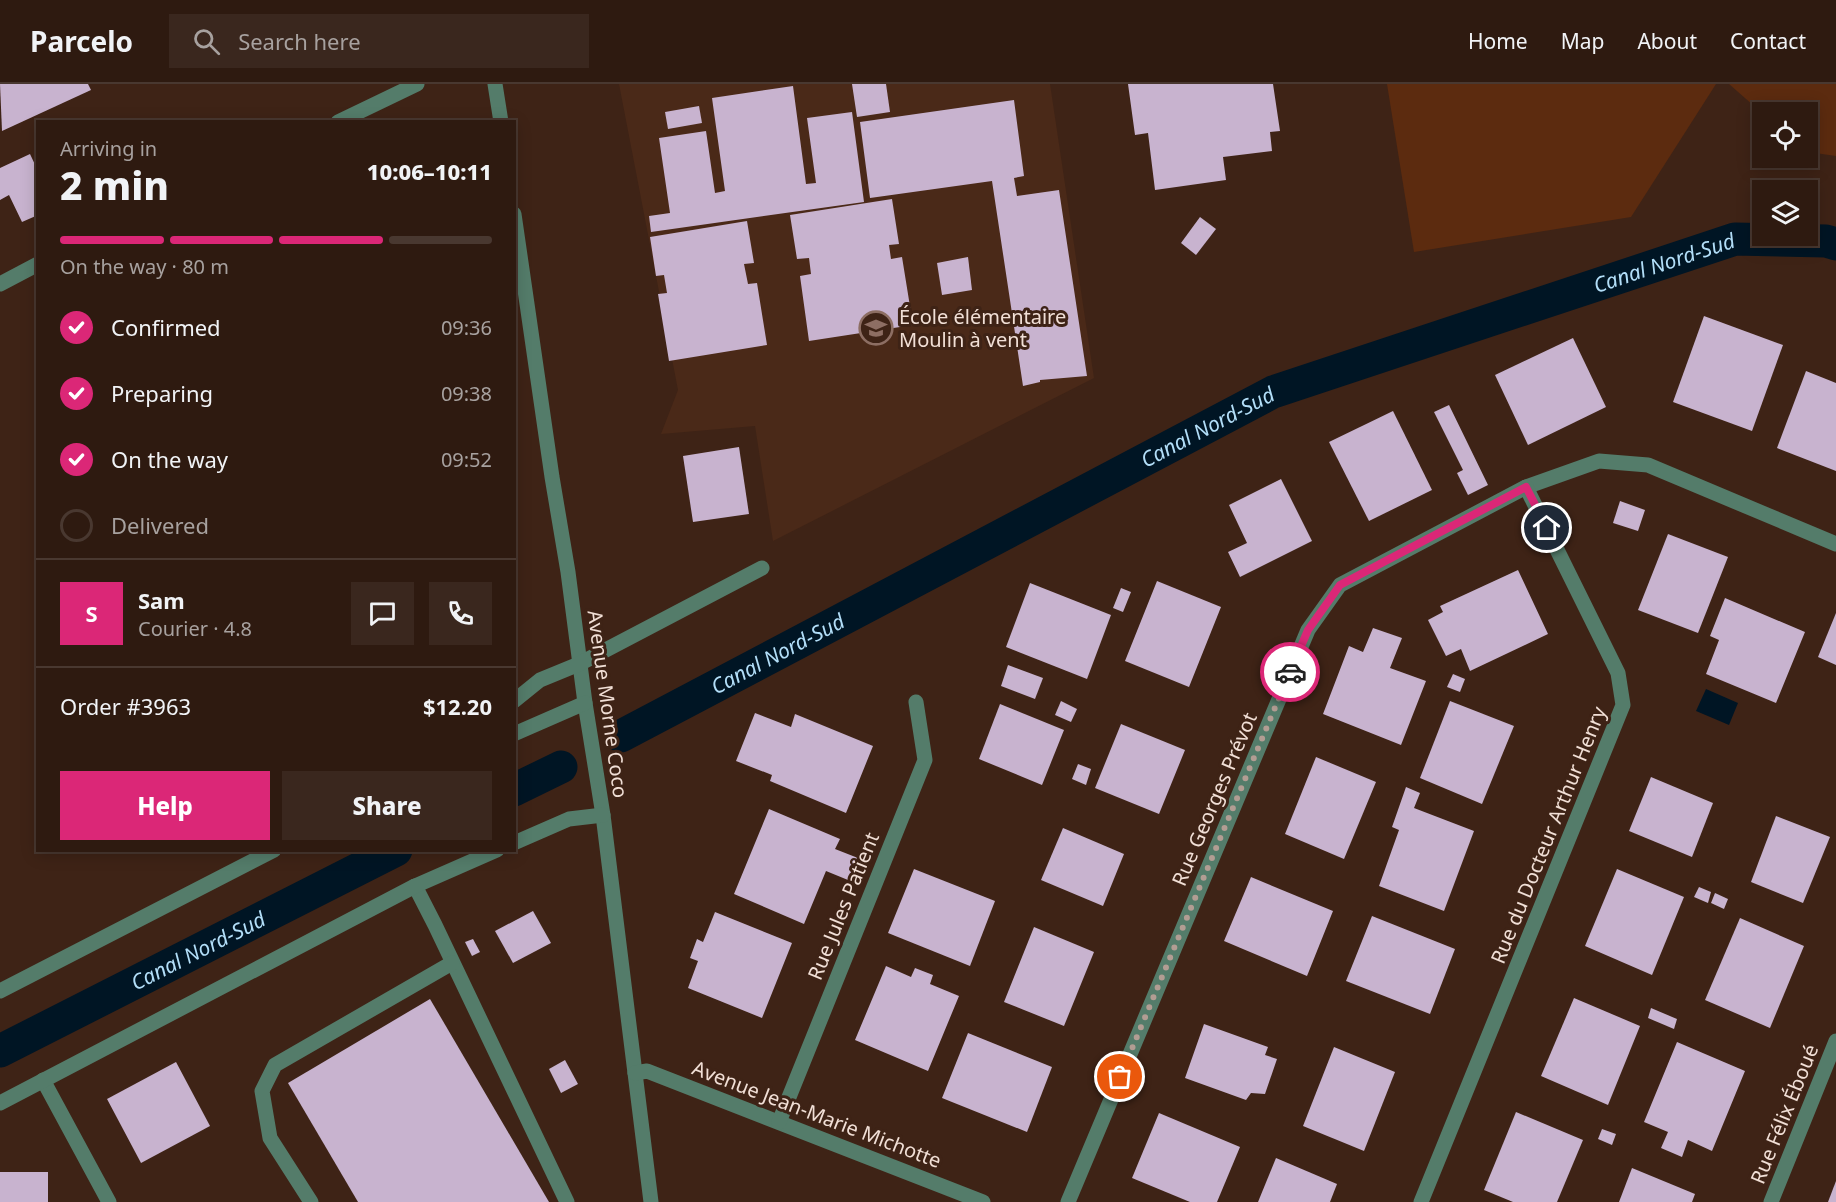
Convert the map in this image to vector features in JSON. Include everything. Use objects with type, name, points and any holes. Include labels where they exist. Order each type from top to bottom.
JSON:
[{"type":"street","points":[[342,120],[417,84]]},
{"type":"street","points":[[495,84],[501,120]]},
{"type":"street","name":"Avenue Morne Coco","points":[[516,228],[603,815],[651,1202]]},
{"type":"street","points":[[0,284],[36,265]]},
{"type":"street","name":"Rue Georges Prévot","points":[[1068,1202],[1308,630],[1340,585],[1526,487],[1599,461],[1648,465],[1836,544]]},
{"type":"street","name":"Rue du Docteur Arthur Henry","points":[[1421,1202],[1623,705],[1617,673],[1526,487]]},
{"type":"street","points":[[516,699],[540,680],[579,664],[762,568]]},
{"type":"street","name":"Rue Jules Patient","points":[[779,1122],[925,760],[916,702]]},
{"type":"street","points":[[516,733],[585,703]]},
{"type":"street","points":[[516,842],[569,819],[603,815]]},
{"type":"street","points":[[0,991],[270,852]]},
{"type":"street","points":[[0,1103],[415,886],[492,852]]},
{"type":"street","points":[[415,886],[567,1202]]},
{"type":"street","points":[[311,1202],[270,1138],[262,1091],[275,1065],[452,963]]},
{"type":"street","name":"Rue Félix Éboué","points":[[1771,1202],[1836,1041]]},
{"type":"street","name":"Avenue Jean-Marie Michotte","points":[[635,1073],[647,1071],[983,1202]]},
{"type":"street","points":[[44,1080],[109,1202]]},
{"type":"shaded area","name":"École élémentaire Moulin à vent","points":[[619,84],[1050,84],[1094,378],[773,541],[755,426],[661,434],[678,390]]},
{"type":"shaded area","points":[[1387,84],[1716,84],[1631,217],[1414,252]]},
{"type":"shaded area","points":[[1729,84],[1836,84],[1836,156],[1818,153],[1818,102],[1752,102],[1752,104]]},
{"type":"water","points":[[1706,689],[1738,703],[1729,725],[1696,711]]},
{"type":"building","points":[[0,84],[88,84],[91,90],[2,131]]},
{"type":"building","points":[[852,84],[886,84],[890,112],[857,117]]},
{"type":"building","points":[[1128,84],[1273,84],[1280,131],[1270,132],[1272,151],[1223,157],[1226,180],[1155,190],[1148,133],[1135,135]]},
{"type":"building","points":[[793,86],[806,184],[816,183],[807,118],[852,112],[864,202],[651,232],[649,216],[670,213],[659,138],[706,131],[715,193],[725,191],[712,98]]},
{"type":"building","points":[[1014,100],[1024,176],[1014,178],[1017,196],[1059,190],[1087,376],[1040,380],[1040,382],[1023,386],[992,181],[870,198],[860,122]]},
{"type":"building","points":[[699,106],[702,123],[668,129],[665,112]]},
{"type":"building","points":[[30,154],[36,167],[36,216],[22,222],[9,195],[0,200],[0,168]]},
{"type":"building","points":[[892,199],[899,244],[889,245],[891,259],[902,257],[913,325],[809,341],[800,276],[811,274],[809,258],[797,259],[790,215]]},
{"type":"building","points":[[1200,217],[1216,229],[1196,255],[1181,243]]},
{"type":"building","points":[[747,221],[754,263],[744,264],[748,284],[757,283],[767,345],[669,361],[658,294],[667,293],[664,275],[656,276],[650,237]]},
{"type":"building","points":[[968,257],[972,290],[942,295],[937,263]]},
{"type":"building","points":[[1704,316],[1783,345],[1752,431],[1673,402]]},
{"type":"building","points":[[1573,338],[1606,407],[1528,445],[1495,375]]},
{"type":"building","points":[[1806,371],[1836,383],[1836,471],[1777,448]]},
{"type":"building","points":[[1449,405],[1488,485],[1468,495],[1457,473],[1463,470],[1434,412]]},
{"type":"building","points":[[1393,411],[1432,490],[1369,521],[1329,442]]},
{"type":"building","points":[[739,447],[749,514],[693,522],[683,456]]},
{"type":"building","points":[[1281,479],[1312,541],[1240,577],[1228,552],[1247,543],[1229,505]]},
{"type":"building","points":[[1620,501],[1645,510],[1638,531],[1613,523]]},
{"type":"building","points":[[1668,534],[1728,557],[1698,633],[1638,610]]},
{"type":"building","points":[[1518,570],[1548,634],[1470,671],[1461,649],[1446,656],[1428,620],[1443,612],[1440,606]]},
{"type":"building","points":[[1157,581],[1221,607],[1189,687],[1125,661]]},
{"type":"building","points":[[1030,583],[1111,615],[1087,679],[1006,647]]},
{"type":"building","points":[[1121,588],[1131,592],[1123,612],[1113,608]]},
{"type":"building","points":[[1725,598],[1805,632],[1776,703],[1706,674],[1719,640],[1710,636]]},
{"type":"building","points":[[1836,613],[1836,665],[1818,657]]},
{"type":"building","points":[[1373,628],[1402,638],[1390,668],[1426,681],[1401,745],[1323,714],[1349,646],[1363,652]]},
{"type":"building","points":[[1008,665],[1043,678],[1035,699],[1001,686]]},
{"type":"building","points":[[1453,674],[1465,679],[1460,692],[1447,687]]},
{"type":"building","points":[[1061,701],[1077,709],[1071,722],[1055,715]]},
{"type":"building","points":[[1450,701],[1514,726],[1482,804],[1420,778]]},
{"type":"building","points":[[1000,704],[1064,730],[1042,785],[979,759]]},
{"type":"building","points":[[755,713],[791,727],[795,714],[873,746],[846,813],[770,781],[772,775],[736,761]]},
{"type":"building","points":[[1121,724],[1185,750],[1159,814],[1095,788]]},
{"type":"building","points":[[1316,757],[1376,782],[1344,859],[1285,834]]},
{"type":"building","points":[[1078,764],[1091,769],[1086,785],[1072,779]]},
{"type":"building","points":[[1651,777],[1713,803],[1692,857],[1629,831]]},
{"type":"building","points":[[1406,787],[1420,793],[1414,808],[1474,831],[1444,911],[1379,886],[1399,830],[1392,827]]},
{"type":"building","points":[[769,809],[840,839],[835,849],[858,858],[848,880],[826,871],[804,924],[734,894]]},
{"type":"building","points":[[1776,816],[1830,837],[1803,903],[1751,882]]},
{"type":"building","points":[[1063,828],[1124,854],[1103,906],[1041,880]]},
{"type":"building","points":[[914,869],[995,901],[970,966],[888,933]]},
{"type":"building","points":[[1617,869],[1684,897],[1652,975],[1585,946]]},
{"type":"building","points":[[1251,877],[1333,911],[1307,976],[1224,941]]},
{"type":"building","points":[[1699,887],[1711,892],[1708,903],[1694,897]]},
{"type":"building","points":[[1715,893],[1728,899],[1724,909],[1711,903]]},
{"type":"building","points":[[533,911],[551,943],[513,963],[495,931]]},
{"type":"building","points":[[715,912],[792,943],[762,1018],[688,988],[698,961],[690,958],[697,939],[703,942]]},
{"type":"building","points":[[1372,916],[1455,949],[1430,1014],[1346,981]]},
{"type":"building","points":[[1740,918],[1804,946],[1770,1028],[1705,1000]]},
{"type":"building","points":[[1034,927],[1094,952],[1064,1026],[1004,1002]]},
{"type":"building","points":[[473,939],[480,952],[472,956],[465,942]]},
{"type":"building","points":[[886,966],[911,977],[915,968],[933,975],[930,984],[959,996],[928,1071],[855,1040]]},
{"type":"building","points":[[1574,998],[1640,1026],[1608,1105],[1541,1076]]},
{"type":"building","points":[[430,999],[549,1202],[358,1202],[288,1083]]},
{"type":"building","points":[[1651,1008],[1677,1019],[1674,1029],[1648,1018]]},
{"type":"building","points":[[1204,1024],[1268,1047],[1265,1055],[1277,1059],[1265,1094],[1251,1093],[1246,1100],[1185,1078]]},
{"type":"building","points":[[968,1033],[1052,1067],[1027,1132],[942,1098]]},
{"type":"building","points":[[1677,1042],[1745,1071],[1712,1151],[1688,1140],[1682,1157],[1661,1148],[1668,1132],[1644,1122]]},
{"type":"building","points":[[1334,1047],[1395,1072],[1364,1151],[1303,1126]]},
{"type":"building","points":[[565,1060],[578,1084],[561,1093],[549,1069]]},
{"type":"building","points":[[176,1062],[210,1126],[141,1163],[107,1099]]},
{"type":"building","points":[[1516,1112],[1583,1140],[1557,1202],[1513,1202],[1484,1190]]},
{"type":"building","points":[[1159,1113],[1240,1147],[1217,1202],[1190,1202],[1132,1178]]},
{"type":"building","points":[[1602,1129],[1616,1134],[1612,1145],[1598,1139]]},
{"type":"building","points":[[1276,1158],[1337,1184],[1330,1202],[1258,1202]]},
{"type":"building","points":[[1632,1168],[1695,1194],[1692,1202],[1619,1202]]},
{"type":"building","points":[[0,1172],[48,1172],[48,1202],[0,1202]]},
{"type":"building","points":[[1836,1181],[1836,1202],[1828,1202]]},
{"type":"waterway","name":"Canal Nord-Sud","points":[[621,736],[1273,392],[1735,239],[1826,241],[1836,244]]},
{"type":"waterway","name":"Canal Nord-Sud","points":[[516,789],[561,767]]},
{"type":"waterway","name":"Canal Nord-Sud","points":[[0,1051],[392,852]]},
{"type":"way so far","points":[[1120,1077],[1290,672]]},
{"type":"place","name":"École élémentaire Moulin à vent","points":[[876,328]]},
{"type":"route","points":[[1290,672],[1308,630],[1340,585],[1526,487],[1547,528]]}]
